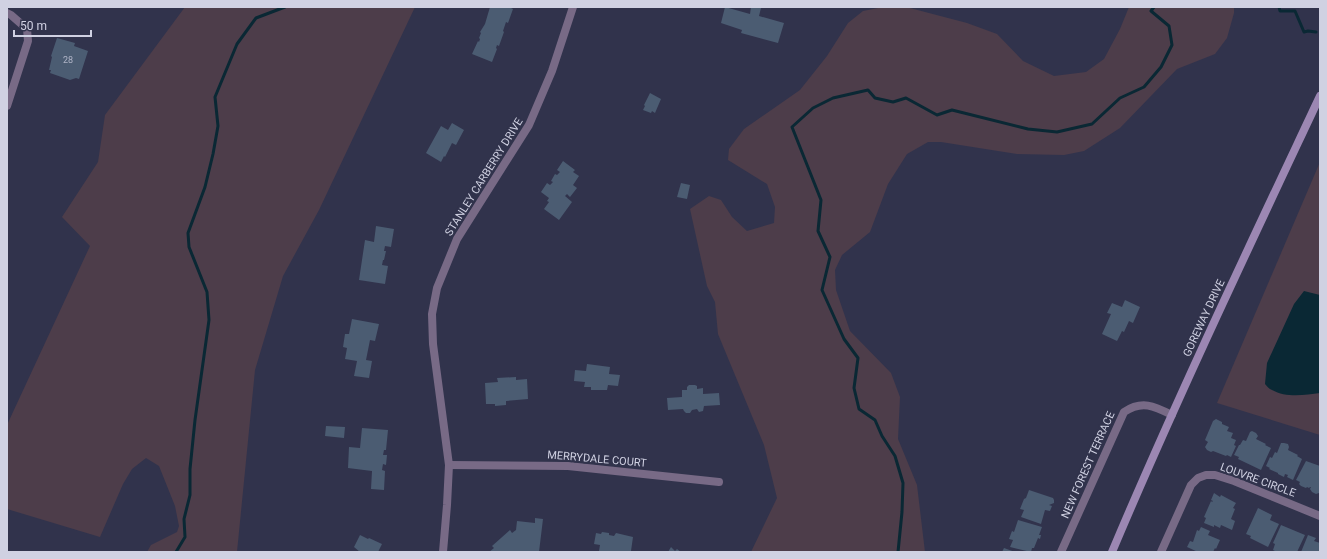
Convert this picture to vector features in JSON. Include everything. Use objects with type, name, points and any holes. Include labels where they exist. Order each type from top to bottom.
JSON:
[{"type":"street","name":"STANLEY CARBERRY DRIVE","points":[[443,552],[449,465],[433,344],[432,314],[437,288],[457,239],[529,125],[552,71],[573,7]]},
{"type":"street","points":[[7,13],[11,14],[27,28],[28,41],[7,106]]},
{"type":"street","name":"GOREWAY DRIVE","points":[[1112,552],[1172,415],[1320,96]]},
{"type":"street","name":"NEW FOREST TERRACE","points":[[1061,552],[1124,412],[1131,407],[1148,405],[1172,415]]},
{"type":"street","name":"MERRYDALE COURT","points":[[449,465],[568,466],[720,482]]},
{"type":"street","name":"LOUVRE CIRCLE","points":[[1161,552],[1191,485],[1198,478],[1206,475],[1215,475],[1234,481],[1320,516]]},
{"type":"shaded area","points":[[185,7],[415,7],[319,210],[283,276],[255,370],[237,552],[147,552],[151,545],[177,532],[179,526],[175,506],[159,466],[146,458],[132,469],[123,484],[100,537],[7,509],[7,425],[90,246],[62,217],[98,162],[105,115]]},
{"type":"shaded area","points":[[883,7],[906,7],[967,23],[997,34],[1023,61],[1054,76],[1086,72],[1104,59],[1120,29],[1129,7],[1234,7],[1234,13],[1227,38],[1215,54],[1177,69],[1120,128],[1084,151],[1064,155],[1017,154],[941,142],[928,142],[907,154],[888,184],[870,232],[842,255],[835,270],[836,290],[850,331],[891,373],[900,397],[898,439],[917,485],[925,552],[751,552],[777,498],[764,445],[718,334],[715,302],[707,286],[690,209],[709,196],[721,200],[732,217],[747,231],[774,223],[775,207],[767,184],[728,160],[729,149],[744,129],[800,90],[827,56],[848,23],[863,11]]},
{"type":"shaded area","points":[[1320,162],[1320,435],[1217,403]]},
{"type":"water","points":[[1304,291],[1320,295],[1320,393],[1289,395],[1277,393],[1265,384],[1267,363],[1294,304]]},
{"type":"building","points":[[490,7],[509,7],[513,9],[508,23],[506,22],[504,32],[499,46],[497,45],[492,62],[472,54],[478,41],[479,42],[480,32],[485,24]]},
{"type":"building","points":[[725,7],[750,14],[751,7],[758,7],[761,8],[759,16],[784,23],[778,43],[741,33],[742,30],[721,23]]},
{"type":"building","points":[[57,38],[75,43],[74,46],[88,51],[79,79],[76,78],[70,80],[50,73],[51,56]]},
{"type":"building","points":[[650,93],[661,99],[655,113],[652,111],[651,113],[643,110]]},
{"type":"building","points":[[452,123],[464,130],[456,145],[452,143],[441,162],[426,153],[441,126],[448,130]]},
{"type":"building","points":[[563,161],[575,170],[573,172],[579,176],[573,185],[577,188],[570,197],[567,194],[565,196],[572,202],[559,220],[544,209],[549,202],[547,201],[549,198],[541,192],[547,183],[550,185],[553,182],[551,181],[555,174],[557,175],[560,172],[557,170]]},
{"type":"building","points":[[681,183],[690,185],[687,199],[677,197]]},
{"type":"building","points":[[376,226],[394,229],[391,247],[385,246],[384,251],[386,251],[382,265],[388,266],[385,284],[359,280],[365,240],[374,242]]},
{"type":"building","points":[[1125,300],[1140,307],[1133,323],[1129,321],[1124,332],[1122,331],[1117,341],[1102,334],[1111,314],[1107,313],[1112,303],[1122,307]]},
{"type":"building","points":[[352,319],[379,324],[375,341],[370,340],[366,360],[372,361],[369,378],[354,376],[357,361],[345,359],[347,348],[343,347],[345,334],[349,334]]},
{"type":"building","points":[[587,364],[610,367],[609,374],[620,375],[618,386],[608,385],[607,390],[591,390],[591,387],[584,387],[585,382],[574,381],[575,370],[586,371]]},
{"type":"building","points":[[516,377],[516,380],[527,379],[528,399],[506,401],[506,405],[495,406],[495,404],[486,404],[485,383],[498,382],[497,378]]},
{"type":"building","points":[[689,385],[697,386],[697,389],[703,388],[703,394],[719,393],[720,405],[704,406],[703,411],[699,412],[697,409],[692,410],[690,413],[686,413],[683,409],[668,410],[667,398],[682,397],[682,390],[687,390]]},
{"type":"building","points":[[1216,419],[1229,427],[1227,431],[1233,433],[1231,438],[1236,440],[1234,445],[1236,446],[1231,457],[1213,451],[1211,452],[1205,447],[1208,442],[1205,440],[1213,421]]},
{"type":"building","points":[[326,426],[345,427],[344,438],[325,436]]},
{"type":"building","points":[[362,428],[388,430],[386,450],[384,450],[383,455],[387,455],[386,465],[383,464],[382,470],[385,471],[384,490],[371,489],[372,471],[348,468],[349,447],[360,448]]},
{"type":"building","points":[[1252,431],[1258,436],[1256,439],[1271,448],[1261,470],[1238,459],[1239,457],[1234,455],[1239,445],[1243,440],[1246,441],[1250,432]]},
{"type":"building","points":[[1281,443],[1288,444],[1288,450],[1298,455],[1297,456],[1302,459],[1293,480],[1287,477],[1288,475],[1285,474],[1284,477],[1266,466],[1270,457],[1272,458],[1275,452],[1277,453]]},
{"type":"building","points":[[1306,461],[1320,466],[1319,493],[1316,494],[1312,492],[1310,489],[1311,487],[1306,488],[1301,486],[1299,484],[1300,482],[1296,480]]},
{"type":"building","points":[[1029,490],[1053,498],[1054,500],[1054,503],[1049,505],[1052,506],[1050,511],[1045,510],[1041,524],[1021,517],[1024,510],[1020,509]]},
{"type":"building","points":[[1214,493],[1236,503],[1233,508],[1235,509],[1231,519],[1235,521],[1232,530],[1221,525],[1220,528],[1204,523],[1206,518],[1204,517],[1211,501],[1213,501],[1211,500]]},
{"type":"building","points":[[1258,508],[1272,515],[1270,520],[1279,524],[1268,547],[1250,538],[1251,536],[1246,534]]},
{"type":"building","points":[[535,518],[543,519],[539,552],[489,552],[494,548],[492,546],[510,530],[512,533],[516,530],[517,521],[535,523]]},
{"type":"building","points":[[1018,520],[1042,527],[1039,535],[1041,535],[1040,539],[1038,538],[1031,552],[1010,547],[1013,540],[1009,539],[1012,531],[1014,532]]},
{"type":"building","points":[[1281,525],[1305,535],[1297,552],[1277,552],[1273,550],[1275,544],[1273,543]]},
{"type":"building","points":[[1201,527],[1210,531],[1208,535],[1220,540],[1213,552],[1198,552],[1187,547],[1190,541],[1193,542],[1197,530],[1199,531]]},
{"type":"building","points":[[602,532],[609,533],[609,535],[614,536],[616,533],[633,537],[631,551],[599,551],[600,545],[594,544],[596,533],[601,534]]},
{"type":"building","points":[[360,535],[382,544],[378,552],[360,552],[354,547]]},
{"type":"building","points":[[1308,535],[1316,538],[1314,541],[1320,543],[1320,552],[1301,552]]},
{"type":"building","points":[[671,547],[675,551],[677,549],[681,552],[668,552]]},
{"type":"building","points":[[1004,548],[1015,552],[1002,552]]},
{"type":"waterway","points":[[176,552],[185,537],[184,519],[190,495],[190,469],[195,420],[209,320],[207,292],[189,247],[188,233],[205,187],[213,154],[218,126],[215,97],[237,44],[256,18],[285,7]]},
{"type":"waterway","points":[[898,552],[903,483],[895,456],[882,436],[875,420],[859,409],[854,388],[858,358],[844,339],[822,290],[830,257],[818,231],[821,200],[792,127],[813,108],[833,98],[868,90],[875,98],[893,102],[906,98],[937,115],[952,110],[1028,129],[1057,132],[1092,124],[1120,98],[1144,87],[1161,67],[1172,45],[1169,26],[1151,11],[1154,7]]},
{"type":"waterway","points":[[1279,7],[1280,11],[1295,11],[1304,32],[1316,32]]}]
